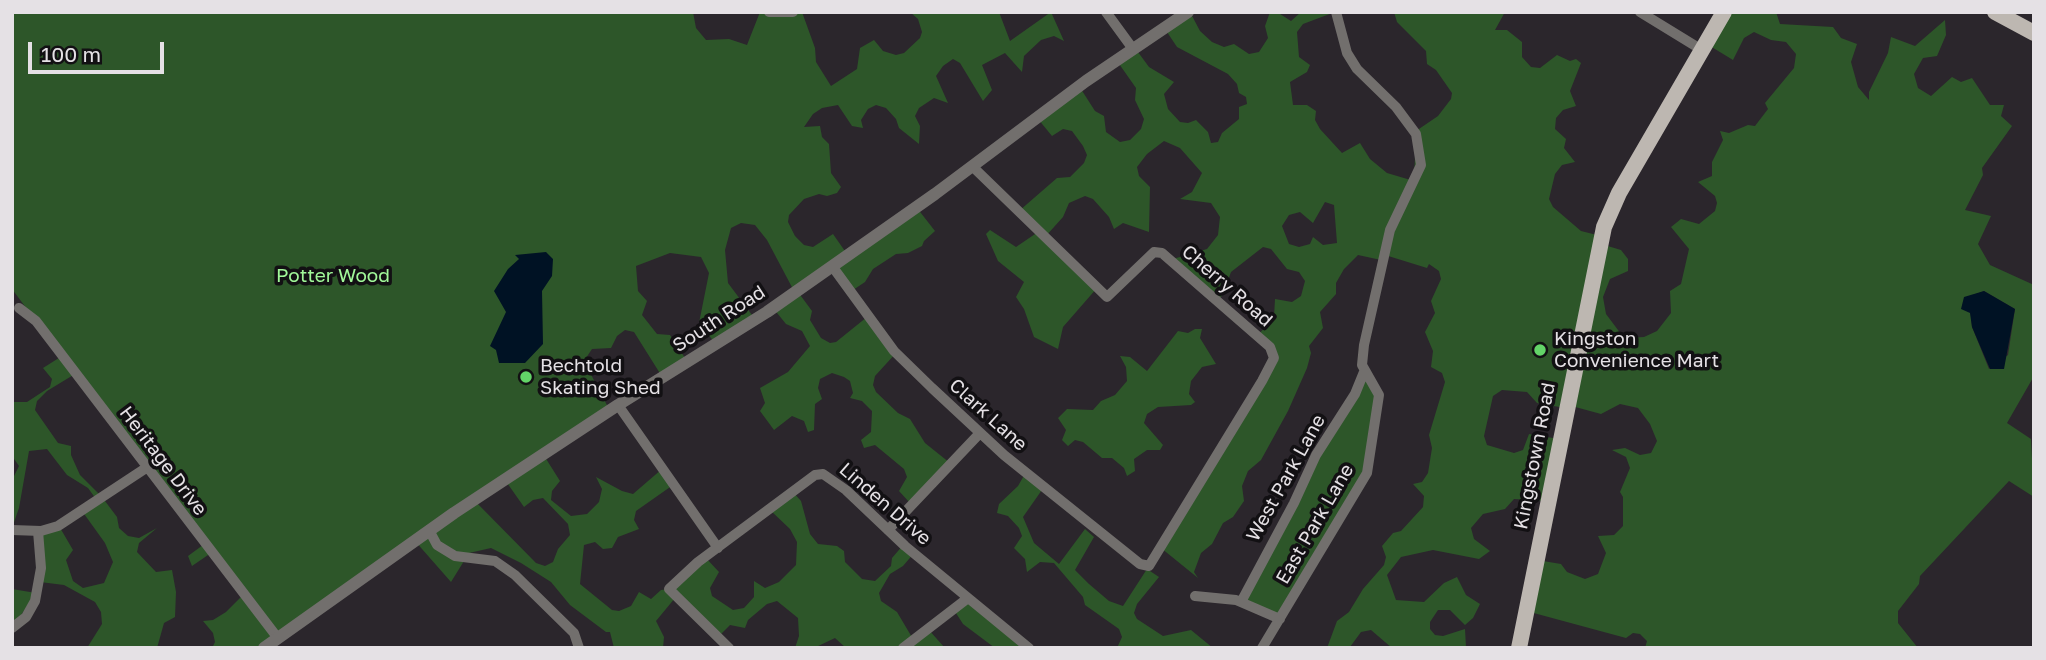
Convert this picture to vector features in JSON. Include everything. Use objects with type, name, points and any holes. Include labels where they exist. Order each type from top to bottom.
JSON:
[{"type":"main road","name":"Kingstown Road","points":[[1519,648],[1604,227],[1619,193],[1724,12]]},
{"type":"main road","points":[[1995,12],[2034,33]]},
{"type":"street","points":[[769,12],[793,12]]},
{"type":"street","points":[[1106,12],[1133,49]]},
{"type":"street","name":"South Road","points":[[264,648],[429,530],[618,405],[767,312],[1188,12]]},
{"type":"street","points":[[1336,12],[1347,53],[1357,69],[1407,120],[1420,150],[1416,180],[1390,230],[1364,345],[1364,372]]},
{"type":"street","points":[[1640,12],[1702,50]]},
{"type":"street","name":"Cherry Road","points":[[973,167],[1107,297],[1154,252],[1161,253],[1270,347],[1274,358],[1262,381],[1154,560],[1149,565],[1145,564]]},
{"type":"street","name":"Clark Lane","points":[[832,267],[894,351],[980,433],[1076,513],[1145,564]]},
{"type":"street","name":"Heritage Drive","points":[[19,308],[36,321],[277,637]]},
{"type":"street","name":"West Park Lane","points":[[1241,602],[1316,455],[1355,394],[1364,372]]},
{"type":"street","name":"East Park Lane","points":[[1262,648],[1367,473],[1379,395],[1364,372]]},
{"type":"street","points":[[618,405],[718,548]]},
{"type":"street","points":[[888,530],[980,433]]},
{"type":"street","points":[[12,530],[38,531],[58,526],[146,468]]},
{"type":"street","name":"Linden Drive","points":[[729,648],[669,589],[815,474],[830,477],[888,530],[1029,648]]},
{"type":"street","points":[[429,530],[438,545],[455,556],[495,561],[515,575],[574,633],[579,648]]},
{"type":"street","points":[[12,628],[26,617],[35,601],[41,568],[38,531]]},
{"type":"street","points":[[1195,596],[1241,602],[1280,619]]},
{"type":"street","points":[[903,648],[968,598]]},
{"type":"green space","name":"Potter Wood","points":[[12,12],[693,12],[696,28],[706,40],[729,39],[747,45],[760,12],[802,12],[815,48],[816,62],[831,86],[857,69],[860,48],[874,40],[883,51],[896,55],[904,53],[920,38],[922,32],[918,19],[910,12],[999,12],[1010,41],[1051,12],[1064,41],[1054,36],[1041,40],[1024,56],[1022,72],[1005,53],[982,65],[992,90],[983,101],[960,63],[953,59],[943,66],[936,76],[948,103],[934,98],[919,108],[915,116],[920,126],[919,144],[899,128],[896,119],[886,108],[876,105],[868,109],[861,120],[863,128],[852,126],[838,105],[822,108],[813,114],[804,127],[820,126],[822,137],[829,144],[831,173],[841,187],[837,193],[827,196],[819,194],[804,199],[789,215],[788,222],[795,236],[804,245],[813,247],[833,234],[847,254],[917,208],[935,231],[922,246],[908,253],[896,254],[873,269],[865,282],[850,292],[832,266],[798,292],[812,311],[810,320],[821,338],[830,343],[836,342],[867,317],[896,353],[875,376],[873,385],[876,392],[898,413],[910,419],[925,443],[950,463],[910,503],[899,491],[907,477],[904,469],[875,445],[864,448],[861,440],[871,432],[872,411],[862,401],[850,398],[853,393],[850,381],[844,377],[832,373],[820,379],[818,388],[822,399],[815,404],[814,430],[808,432],[804,421],[792,416],[774,430],[760,411],[765,403],[760,388],[788,372],[810,346],[802,331],[786,324],[773,308],[794,291],[767,240],[755,225],[741,223],[731,228],[725,250],[728,283],[755,319],[715,343],[699,323],[709,273],[701,257],[670,253],[636,266],[638,291],[647,301],[642,315],[657,334],[670,335],[687,361],[661,375],[634,332],[625,330],[617,336],[611,348],[592,349],[584,361],[609,409],[543,454],[560,481],[552,491],[551,500],[571,516],[587,514],[599,502],[602,489],[596,477],[633,494],[662,469],[673,485],[636,511],[634,520],[639,529],[618,537],[612,548],[603,549],[595,542],[584,545],[580,584],[612,610],[619,611],[631,606],[639,592],[651,599],[661,590],[669,589],[705,557],[719,572],[710,588],[712,596],[733,610],[744,608],[754,597],[754,581],[765,588],[779,582],[796,565],[797,542],[790,529],[770,510],[792,491],[801,501],[810,534],[818,544],[837,546],[844,551],[845,562],[862,579],[875,581],[891,566],[892,558],[904,544],[915,552],[903,566],[890,574],[879,593],[881,601],[897,612],[913,639],[928,629],[945,648],[846,648],[835,638],[814,648],[795,648],[799,636],[798,618],[777,601],[767,604],[748,620],[745,628],[730,625],[718,637],[675,598],[656,621],[664,637],[663,648],[614,648],[610,632],[606,632],[570,605],[551,582],[521,563],[491,548],[469,553],[451,582],[415,541],[263,648],[212,648],[215,642],[213,633],[203,621],[213,620],[226,612],[242,596],[211,553],[192,566],[188,556],[203,545],[75,374],[47,391],[37,401],[35,410],[58,443],[71,446],[71,455],[80,475],[117,517],[119,528],[128,536],[139,538],[157,528],[139,543],[137,552],[156,572],[172,570],[176,592],[175,617],[164,623],[157,648],[87,648],[102,624],[101,612],[95,602],[64,585],[40,582],[38,534],[59,526],[73,550],[66,560],[73,581],[83,588],[104,583],[113,562],[105,543],[82,511],[96,499],[88,488],[67,475],[47,449],[29,451],[19,508],[12,528],[12,480],[19,466],[12,456],[12,402],[27,402],[50,387],[52,379],[43,368],[62,356],[12,289]],"holes":[[[505,480],[524,507],[533,500],[543,498],[568,524],[570,535],[558,549],[553,562],[545,566],[536,563],[474,500]]]},
{"type":"green space","points":[[1190,12],[1200,31],[1212,42],[1224,47],[1234,44],[1249,54],[1259,52],[1268,38],[1265,26],[1270,12],[1277,12],[1291,21],[1301,12],[1335,12],[1303,24],[1297,32],[1299,57],[1310,65],[1307,72],[1290,82],[1293,105],[1307,105],[1316,111],[1315,120],[1320,129],[1342,153],[1360,143],[1370,159],[1387,173],[1414,181],[1416,131],[1438,116],[1451,99],[1452,93],[1436,70],[1427,64],[1426,51],[1397,22],[1394,12],[1505,12],[1495,30],[1507,30],[1522,42],[1522,57],[1531,67],[1540,68],[1557,55],[1570,61],[1576,59],[1581,63],[1570,91],[1576,106],[1563,110],[1556,118],[1555,129],[1566,139],[1564,148],[1575,162],[1562,165],[1555,174],[1549,199],[1553,207],[1581,231],[1601,236],[1601,244],[1621,250],[1628,259],[1628,271],[1610,279],[1603,297],[1606,314],[1624,338],[1644,337],[1657,331],[1671,313],[1670,291],[1681,284],[1689,249],[1671,227],[1681,219],[1699,224],[1715,211],[1715,196],[1698,182],[1712,176],[1712,162],[1723,140],[1720,131],[1729,133],[1748,125],[1755,126],[1768,109],[1765,103],[1794,68],[1796,54],[1786,42],[1771,40],[1754,32],[1744,38],[1733,60],[1710,46],[1723,12],[1776,12],[1780,24],[1833,27],[1841,38],[1857,44],[1851,62],[1858,87],[1869,100],[1869,92],[1888,53],[1891,37],[1915,46],[1945,20],[1946,35],[1937,56],[1923,58],[1914,74],[1918,88],[1931,96],[1952,77],[1961,82],[1972,78],[1990,105],[2004,105],[2001,116],[2012,126],[1982,168],[1983,175],[1965,210],[1991,216],[1978,244],[1990,265],[2034,285],[2034,376],[2007,423],[2031,439],[2034,497],[2009,481],[1920,576],[1919,584],[1898,611],[1898,623],[1918,648],[1645,648],[1647,641],[1640,634],[1633,633],[1626,638],[1530,612],[1537,560],[1561,564],[1567,572],[1585,579],[1598,574],[1606,553],[1598,536],[1614,535],[1623,526],[1623,497],[1620,492],[1630,468],[1626,457],[1612,450],[1625,448],[1640,455],[1651,453],[1657,441],[1650,424],[1638,408],[1620,404],[1601,414],[1568,405],[1565,408],[1537,403],[1527,392],[1502,390],[1493,396],[1484,436],[1487,445],[1514,453],[1523,450],[1529,434],[1559,439],[1547,501],[1514,499],[1505,509],[1483,514],[1471,528],[1474,539],[1490,551],[1479,559],[1433,550],[1401,557],[1387,575],[1396,600],[1424,602],[1444,583],[1457,577],[1466,595],[1480,604],[1473,618],[1465,625],[1450,610],[1438,610],[1430,622],[1430,629],[1435,635],[1443,636],[1465,629],[1466,647],[1392,648],[1371,630],[1361,632],[1350,647],[1327,648],[1337,621],[1349,612],[1363,589],[1384,565],[1386,557],[1382,546],[1393,533],[1401,531],[1423,507],[1424,496],[1413,484],[1422,482],[1428,473],[1432,448],[1429,435],[1445,382],[1442,373],[1431,367],[1433,351],[1425,332],[1435,313],[1431,301],[1441,279],[1439,271],[1429,264],[1427,268],[1385,255],[1381,260],[1358,255],[1344,269],[1336,283],[1336,294],[1320,312],[1323,328],[1309,346],[1311,353],[1307,368],[1288,411],[1261,460],[1248,471],[1242,486],[1244,501],[1233,517],[1223,523],[1212,544],[1201,553],[1194,572],[1198,578],[1161,548],[1273,358],[1259,334],[1274,317],[1275,299],[1292,302],[1301,296],[1305,281],[1299,272],[1287,269],[1271,249],[1263,247],[1231,272],[1228,280],[1231,285],[1219,299],[1173,259],[1207,249],[1218,235],[1220,217],[1211,203],[1180,199],[1192,192],[1202,173],[1180,148],[1164,141],[1147,154],[1137,167],[1139,176],[1150,187],[1149,232],[1123,223],[1114,229],[1109,217],[1093,199],[1085,196],[1069,203],[1063,217],[1045,237],[1097,288],[1063,327],[1058,349],[1034,337],[1024,309],[1016,297],[1024,282],[998,261],[986,234],[990,230],[1016,247],[1038,232],[1019,211],[1057,178],[1070,177],[1084,163],[1087,155],[1072,131],[1063,129],[1052,136],[1038,119],[1079,86],[1095,111],[1104,116],[1106,132],[1120,142],[1130,140],[1141,129],[1144,119],[1135,100],[1136,88],[1117,61],[1135,48],[1149,67],[1174,82],[1164,94],[1168,109],[1180,122],[1196,120],[1208,132],[1211,143],[1218,142],[1222,133],[1239,119],[1239,107],[1247,104],[1246,97],[1239,93],[1237,84],[1228,74],[1177,47],[1165,29]],"holes":[[[1325,202],[1334,205],[1337,243],[1323,245],[1313,237],[1310,244],[1299,247],[1289,244],[1282,226],[1289,215],[1300,212],[1313,223]],[[1984,291],[2015,309],[2008,355],[1989,369],[1972,327],[1969,297]]]},
{"type":"green space","points":[[1202,329],[1200,338],[1216,364],[1202,367],[1191,381],[1189,394],[1195,402],[1191,405],[1158,407],[1147,414],[1144,423],[1163,445],[1160,450],[1147,450],[1134,459],[1135,471],[1127,476],[1124,468],[1112,458],[1102,458],[1083,442],[1075,440],[1068,446],[1062,440],[1066,430],[1058,418],[1067,409],[1093,410],[1101,401],[1115,395],[1127,381],[1126,367],[1120,356],[1130,357],[1147,371],[1178,331],[1188,333]]},
{"type":"green space","points":[[1364,372],[1379,395],[1367,473],[1280,619],[1241,602]]},
{"type":"green space","points":[[1026,472],[1044,487],[1023,517],[1034,543],[1059,564],[1085,529],[1094,537],[1075,570],[1089,584],[1109,601],[1123,606],[1147,569],[1159,577],[1137,604],[1134,613],[1137,619],[1163,636],[1191,630],[1213,648],[1117,648],[1122,637],[1119,629],[1085,605],[1083,597],[1054,563],[1040,562],[1027,572],[1025,559],[1014,548],[1022,536],[1019,528],[1008,516],[997,513],[999,504],[1018,486]]},
{"type":"green space","points":[[12,589],[36,593],[12,628]]},
{"type":"green space","points":[[966,599],[1029,648],[995,648],[963,624],[954,610]]},
{"type":"water","points":[[546,252],[553,259],[552,276],[542,291],[543,344],[525,363],[499,363],[496,350],[490,346],[506,312],[494,291],[508,269],[519,259],[515,255]]},
{"type":"water","points":[[1984,291],[2015,309],[2004,369],[1990,369],[1972,327],[1970,313],[1961,309],[1964,297]]},
{"type":"place","name":"Kingston Convenience Mart","points":[[1540,350]]},
{"type":"place","name":"Bechtold Skating Shed","points":[[526,377]]}]
